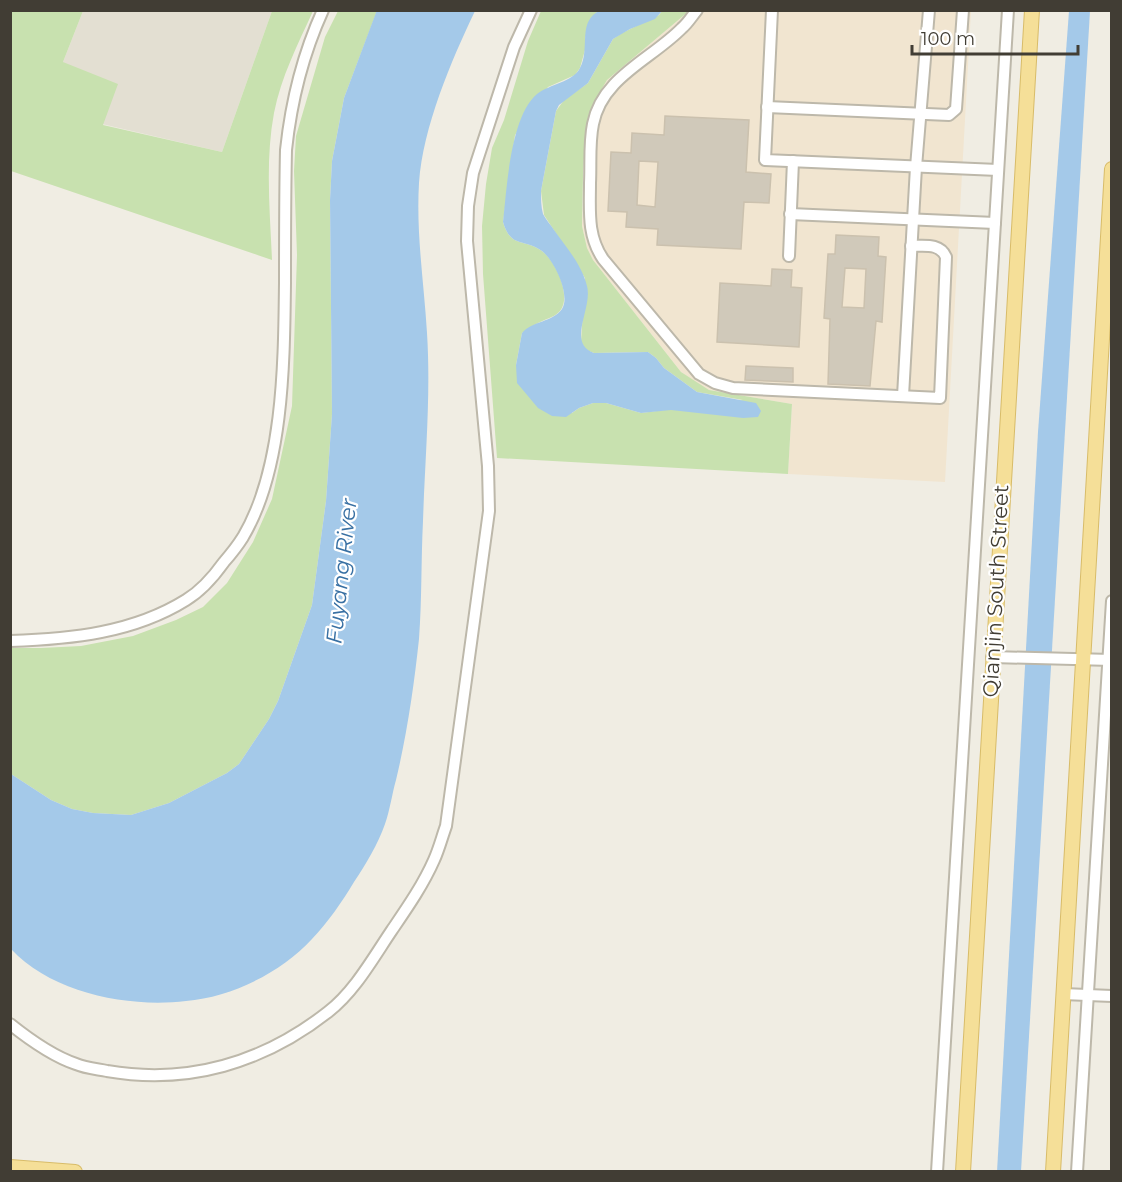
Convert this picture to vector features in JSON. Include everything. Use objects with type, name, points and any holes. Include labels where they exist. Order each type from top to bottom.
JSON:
[{"type":"main road","name":"Qianjin South Street","points":[[963,1172],[1032,10]]},
{"type":"main road","points":[[1053,1172],[1112,169]]},
{"type":"main road","points":[[10,1167],[75,1172]]},
{"type":"street","points":[[10,641],[76,637],[121,628],[155,617],[188,600],[213,577],[244,536],[259,501],[271,463],[280,405],[284,336],[288,127],[295,93],[323,10]]},
{"type":"street","points":[[10,1024],[28,1039],[76,1065],[128,1074],[157,1076],[198,1071],[241,1062],[290,1038],[329,1011],[358,980],[413,898],[434,861],[446,826],[489,510],[488,466],[467,241],[468,206],[473,173],[481,144],[514,47],[531,10]]},
{"type":"street","points":[[697,10],[682,28],[616,82],[606,93],[593,123],[591,139],[590,224],[596,248],[704,378],[733,388],[939,398],[946,257],[943,250],[938,247],[911,246]]},
{"type":"street","points":[[772,10],[765,160],[998,170]]},
{"type":"street","points":[[903,396],[916,167],[928,10]]},
{"type":"street","points":[[767,107],[949,115],[956,109],[963,10]]},
{"type":"street","points":[[937,1172],[1008,10]]},
{"type":"street","points":[[789,256],[793,161]]},
{"type":"street","points":[[790,214],[995,224]]},
{"type":"street","points":[[1077,1172],[1112,601]]},
{"type":"street","points":[[992,657],[1110,660]]},
{"type":"street","points":[[1063,994],[1112,996]]},
{"type":"shaded area","points":[[83,11],[272,11],[222,152],[102,124],[63,62]]},
{"type":"shaded area","points":[[689,11],[971,11],[945,482],[788,474],[792,404],[709,390],[694,382],[681,372],[593,260],[587,248],[582,226],[586,130],[597,95],[607,80]]},
{"type":"green space","points":[[11,10],[83,11],[63,62],[118,84],[103,125],[222,152],[272,11],[313,11],[285,74],[271,131],[269,205],[272,260],[11,171]]},
{"type":"green space","points":[[338,11],[377,11],[344,98],[332,161],[330,200],[332,414],[326,501],[312,605],[278,701],[269,719],[239,764],[227,773],[169,803],[131,815],[93,813],[72,809],[51,800],[11,774],[10,648],[81,646],[133,636],[176,620],[203,607],[227,583],[253,542],[272,499],[292,406],[297,255],[294,171],[296,136],[325,37]]},
{"type":"green space","points":[[541,11],[601,11],[597,12],[585,38],[585,50],[580,68],[575,75],[548,87],[515,135],[503,222],[514,240],[542,251],[553,263],[561,280],[564,298],[563,306],[557,314],[522,333],[516,365],[572,413],[593,403],[606,403],[641,413],[743,400],[697,392],[664,368],[648,352],[594,353],[586,350],[581,342],[585,278],[544,215],[541,191],[556,111],[564,100],[588,83],[613,39],[659,15],[662,11],[689,11],[607,80],[598,97],[587,132],[583,169],[582,226],[587,248],[593,260],[681,372],[709,390],[792,404],[788,474],[497,458],[483,274],[482,226],[486,184],[492,148],[504,120],[528,41]]},
{"type":"water","name":"Fuyang River","points":[[377,10],[475,11],[432,117],[419,183],[419,240],[427,333],[428,380],[420,624],[407,728],[387,819],[367,861],[329,919],[300,951],[270,973],[237,989],[203,999],[164,1003],[140,1002],[92,994],[47,977],[11,949],[11,774],[51,800],[72,809],[93,813],[131,815],[169,803],[227,773],[239,764],[269,719],[278,701],[312,605],[326,501],[332,414],[330,200],[332,161],[344,98]]},
{"type":"water","points":[[601,10],[662,11],[655,19],[613,39],[588,83],[559,105],[556,111],[541,191],[541,206],[544,216],[578,264],[585,278],[588,295],[582,324],[582,341],[586,348],[594,353],[648,352],[664,368],[697,392],[756,403],[761,411],[758,417],[743,418],[671,410],[641,413],[606,403],[593,403],[579,408],[566,417],[552,416],[538,408],[517,383],[516,365],[522,333],[558,313],[564,303],[564,295],[560,278],[547,256],[535,247],[514,240],[503,222],[508,173],[515,136],[528,105],[537,94],[577,73],[583,60],[586,28],[593,15]]},
{"type":"water","points":[[1069,11],[1090,11],[1021,1171],[997,1172],[1038,432]]},
{"type":"building","points":[[665,116],[749,120],[746,172],[771,174],[769,203],[744,202],[741,249],[657,245],[658,229],[626,227],[627,212],[608,211],[611,152],[631,153],[632,133],[664,135]],"holes":[[[639,161],[658,162],[655,207],[637,205]]]},
{"type":"building","points":[[836,235],[879,237],[878,256],[886,257],[882,322],[876,321],[870,386],[828,384],[830,319],[824,318],[828,254],[835,254]],"holes":[[[845,268],[866,269],[864,308],[842,307]]]},
{"type":"building","points":[[772,269],[792,270],[791,287],[802,288],[799,347],[717,342],[720,283],[771,286]]},
{"type":"building","points":[[746,366],[793,368],[793,382],[745,380]]}]
